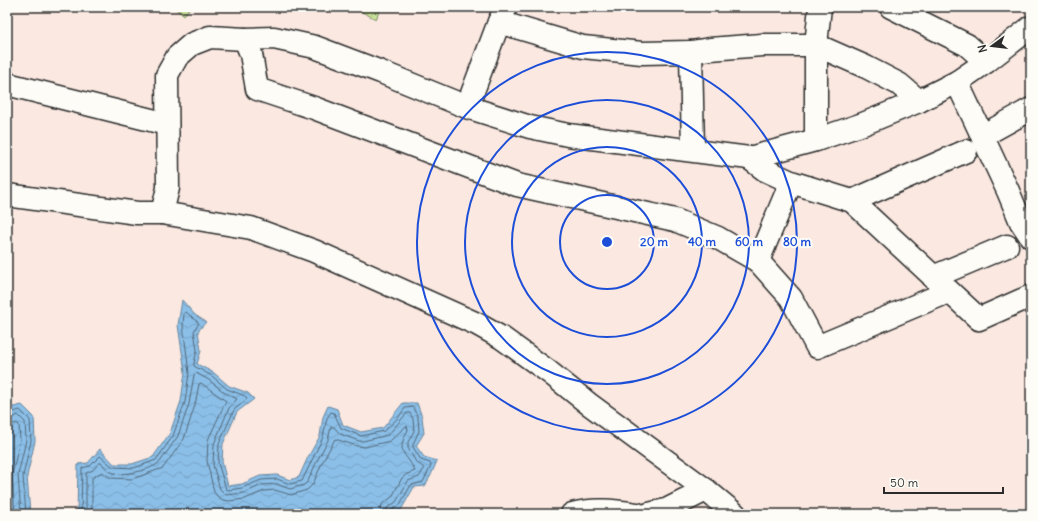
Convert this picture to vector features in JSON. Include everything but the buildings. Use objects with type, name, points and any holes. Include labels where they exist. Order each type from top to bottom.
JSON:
[{"type":"street","points":[[816,140],[816,46],[820,7]]},
{"type":"street","points":[[891,7],[966,45],[986,62]]},
{"type":"street","points":[[468,107],[502,14],[583,47],[642,53],[691,52],[710,48],[762,45],[816,46],[866,67],[899,84],[919,101]]},
{"type":"street","points":[[162,212],[168,188],[167,75],[177,56],[192,44],[210,38],[274,38],[316,47],[468,107],[530,127],[568,135],[750,158],[816,140],[863,124],[919,101],[957,82],[986,62],[1031,27]]},
{"type":"street","points":[[245,39],[251,54],[257,89],[314,108],[517,186],[675,220],[718,238],[758,261],[791,298],[817,347],[941,285],[1007,246]]},
{"type":"street","points":[[691,52],[693,150]]},
{"type":"street","points":[[957,82],[1008,191],[1028,226]]},
{"type":"street","points":[[7,84],[167,124]]},
{"type":"street","points":[[982,136],[1031,109]]},
{"type":"street","points":[[852,201],[966,151]]},
{"type":"street","points":[[750,158],[764,170],[791,182],[852,201],[979,320],[1031,296]]},
{"type":"street","points":[[758,261],[791,182]]},
{"type":"street","points":[[7,195],[136,213],[162,212],[250,228],[314,251],[477,324],[502,338],[706,490],[735,514]]},
{"type":"street","points":[[649,514],[666,510],[706,490]]},
{"type":"street","points":[[572,514],[584,510],[606,510],[637,514]]},
{"type":"green space","points":[[174,7],[190,7],[184,16]]},
{"type":"green space","points":[[352,7],[381,7],[376,19]]},
{"type":"water","points":[[182,300],[195,315],[206,322],[198,331],[201,351],[197,364],[214,373],[229,386],[248,393],[254,399],[237,412],[223,444],[222,462],[228,486],[242,484],[260,476],[277,475],[290,480],[299,477],[320,436],[323,417],[328,406],[337,409],[343,425],[361,432],[383,428],[403,403],[417,403],[422,417],[424,433],[416,446],[424,457],[437,461],[425,486],[414,487],[401,510],[391,514],[77,514],[78,464],[88,463],[100,449],[114,464],[132,464],[153,457],[170,433],[181,401],[185,372],[178,325]]},
{"type":"water","points":[[22,405],[34,417],[35,441],[27,476],[30,514],[7,514],[7,419],[9,408]]}]
